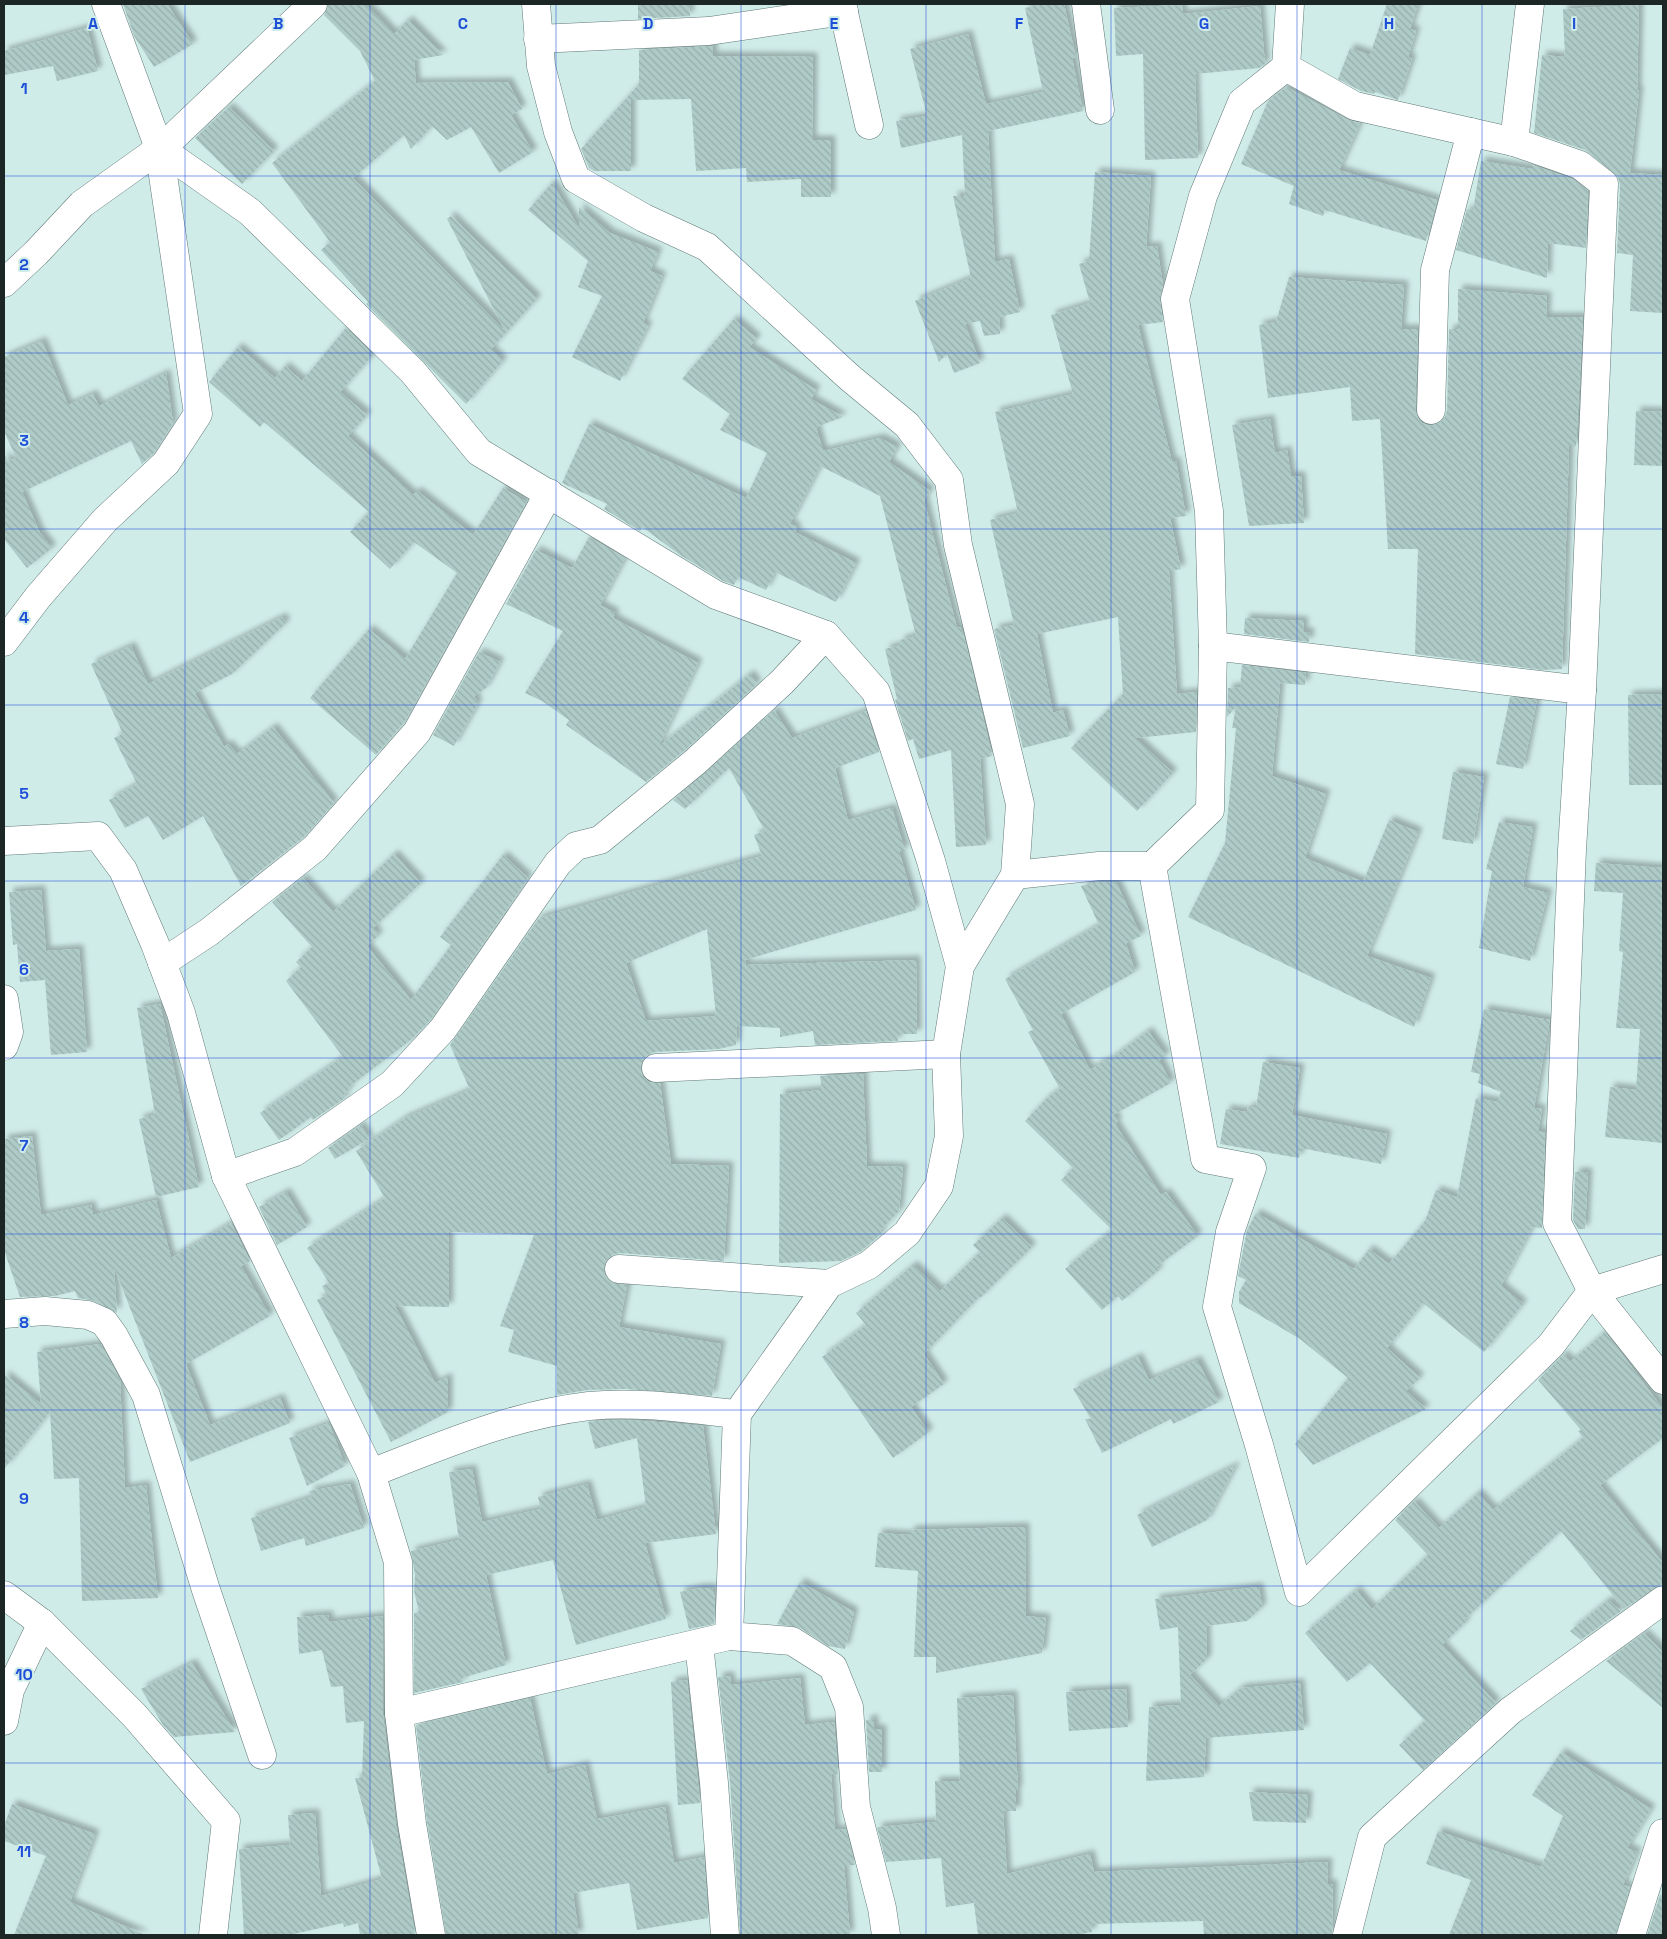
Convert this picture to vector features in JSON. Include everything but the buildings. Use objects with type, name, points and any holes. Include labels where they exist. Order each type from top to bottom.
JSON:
[{"type":"street","points":[[4,642],[38,598],[106,520],[166,463],[198,414],[159,148],[106,4]]},
{"type":"street","points":[[4,283],[36,253],[82,204],[159,148],[313,4]]},
{"type":"street","points":[[536,4],[541,66],[558,132],[576,179],[644,218],[707,247],[849,377],[907,424],[949,480],[958,545],[1020,804],[1015,875],[960,966],[946,1054],[949,1136],[939,1186],[907,1233],[869,1265],[829,1284],[737,1414],[729,1636]]},
{"type":"street","points":[[1086,4],[1100,110]]},
{"type":"street","points":[[1015,875],[1099,866],[1152,866],[1210,810],[1213,646],[1210,511],[1175,300],[1203,196],[1242,102],[1286,67],[1290,4]]},
{"type":"street","points":[[1514,142],[1530,4]]},
{"type":"street","points":[[538,39],[709,31],[843,7],[869,125]]},
{"type":"street","points":[[1286,67],[1355,106],[1514,142],[1580,166],[1604,184],[1582,690],[1572,850],[1557,1223],[1592,1291],[1663,1380]]},
{"type":"street","points":[[1431,410],[1435,270],[1471,132]]},
{"type":"street","points":[[159,148],[250,212],[413,372],[479,452],[716,595],[826,635],[876,692],[931,861],[960,966]]},
{"type":"street","points":[[162,963],[209,932],[315,848],[417,732],[549,493]]},
{"type":"street","points":[[226,1176],[294,1152],[392,1084],[443,1029],[558,863],[576,846],[600,840],[695,762],[782,682],[826,635]]},
{"type":"street","points":[[1213,646],[1582,690]]},
{"type":"street","points":[[4,841],[98,836],[123,870],[181,1013],[226,1176],[371,1473],[398,1562],[399,1713],[412,1824],[431,1935]]},
{"type":"street","points":[[1152,866],[1204,1159],[1252,1168],[1230,1232],[1217,1307],[1259,1445],[1299,1592],[1551,1344],[1592,1291],[1663,1270]]},
{"type":"street","points":[[4,999],[9,1032],[4,1046]]},
{"type":"street","points":[[656,1068],[946,1054]]},
{"type":"street","points":[[619,1269],[829,1284]]},
{"type":"street","points":[[4,1314],[45,1312],[88,1315],[104,1322],[114,1336],[146,1395],[206,1590],[262,1755]]},
{"type":"street","points":[[371,1473],[499,1424],[589,1406],[652,1405],[737,1414]]},
{"type":"street","points":[[4,1595],[42,1622],[134,1715],[226,1821],[213,1935]]},
{"type":"street","points":[[1347,1935],[1372,1837],[1510,1711],[1663,1600]]},
{"type":"street","points":[[4,1721],[10,1690],[42,1622]]},
{"type":"street","points":[[399,1713],[729,1636],[792,1641],[833,1667],[849,1707],[856,1808],[882,1908],[886,1935]]},
{"type":"street","points":[[699,1644],[714,1784],[725,1935]]},
{"type":"street","points":[[1631,1935],[1663,1833]]}]
